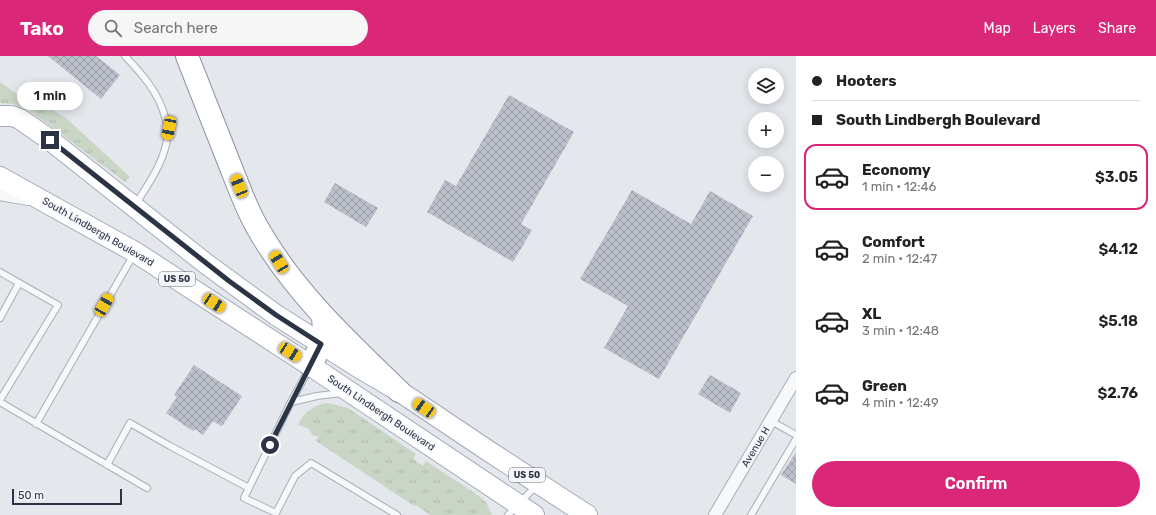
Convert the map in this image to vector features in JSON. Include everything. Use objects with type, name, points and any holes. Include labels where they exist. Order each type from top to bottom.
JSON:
[{"type":"highway","name":"US 50","points":[[187,56],[244,199],[257,226],[279,262],[323,316],[348,343],[399,391]]},
{"type":"highway","points":[[311,366],[321,344],[324,332],[323,316]]},
{"type":"main road","points":[[0,116],[12,116],[30,126],[241,290],[276,315],[358,368],[399,391]]},
{"type":"main road","name":"South Lindbergh Boulevard","points":[[0,177],[135,252],[350,392],[520,512]]},
{"type":"main road","name":"US 50","points":[[399,391],[587,515]]},
{"type":"street","points":[[0,192],[39,199]]},
{"type":"street","name":"Avenue H","points":[[715,515],[796,378]]},
{"type":"lane","points":[[125,56],[143,75],[159,100],[169,128],[165,149],[155,172],[134,206]]},
{"type":"lane","points":[[36,424],[135,252]]},
{"type":"lane","points":[[0,272],[58,305],[0,401],[36,424],[147,488]]},
{"type":"lane","points":[[0,318],[19,283]]},
{"type":"lane","points":[[311,366],[291,402],[244,498],[276,514],[295,476],[311,463],[397,515]]},
{"type":"lane","points":[[291,402],[317,396],[350,392]]},
{"type":"lane","points":[[771,421],[796,435]]},
{"type":"lane","points":[[107,465],[130,423],[249,488]]},
{"type":"lane","points":[[751,515],[796,439]]},
{"type":"lane","points":[[520,512],[539,483]]},
{"type":"green space","points":[[0,82],[17,94],[42,103],[66,118],[130,177],[125,182],[29,110],[13,104],[0,103]]},
{"type":"green space","points":[[327,403],[348,408],[416,454],[413,459],[423,466],[426,461],[479,496],[486,502],[492,515],[430,515],[316,441],[318,437],[313,436],[308,428],[298,425],[306,413]]},
{"type":"building","points":[[48,56],[96,56],[120,75],[101,99]]},
{"type":"building","points":[[509,95],[574,132],[521,224],[532,230],[513,262],[427,212],[445,180],[456,186]]},
{"type":"building","points":[[335,183],[378,208],[366,227],[324,202]]},
{"type":"building","points":[[632,190],[691,224],[710,191],[753,216],[659,379],[604,348],[628,306],[580,279]]},
{"type":"building","points":[[194,365],[242,396],[223,425],[221,426],[213,421],[203,435],[195,429],[193,431],[166,413],[177,397],[174,395]]},
{"type":"building","points":[[710,375],[741,393],[730,413],[698,394]]},
{"type":"building","points":[[796,452],[796,484],[781,475]]},
{"type":"route","points":[[50,140],[205,263],[276,315],[321,344],[270,445]]}]
